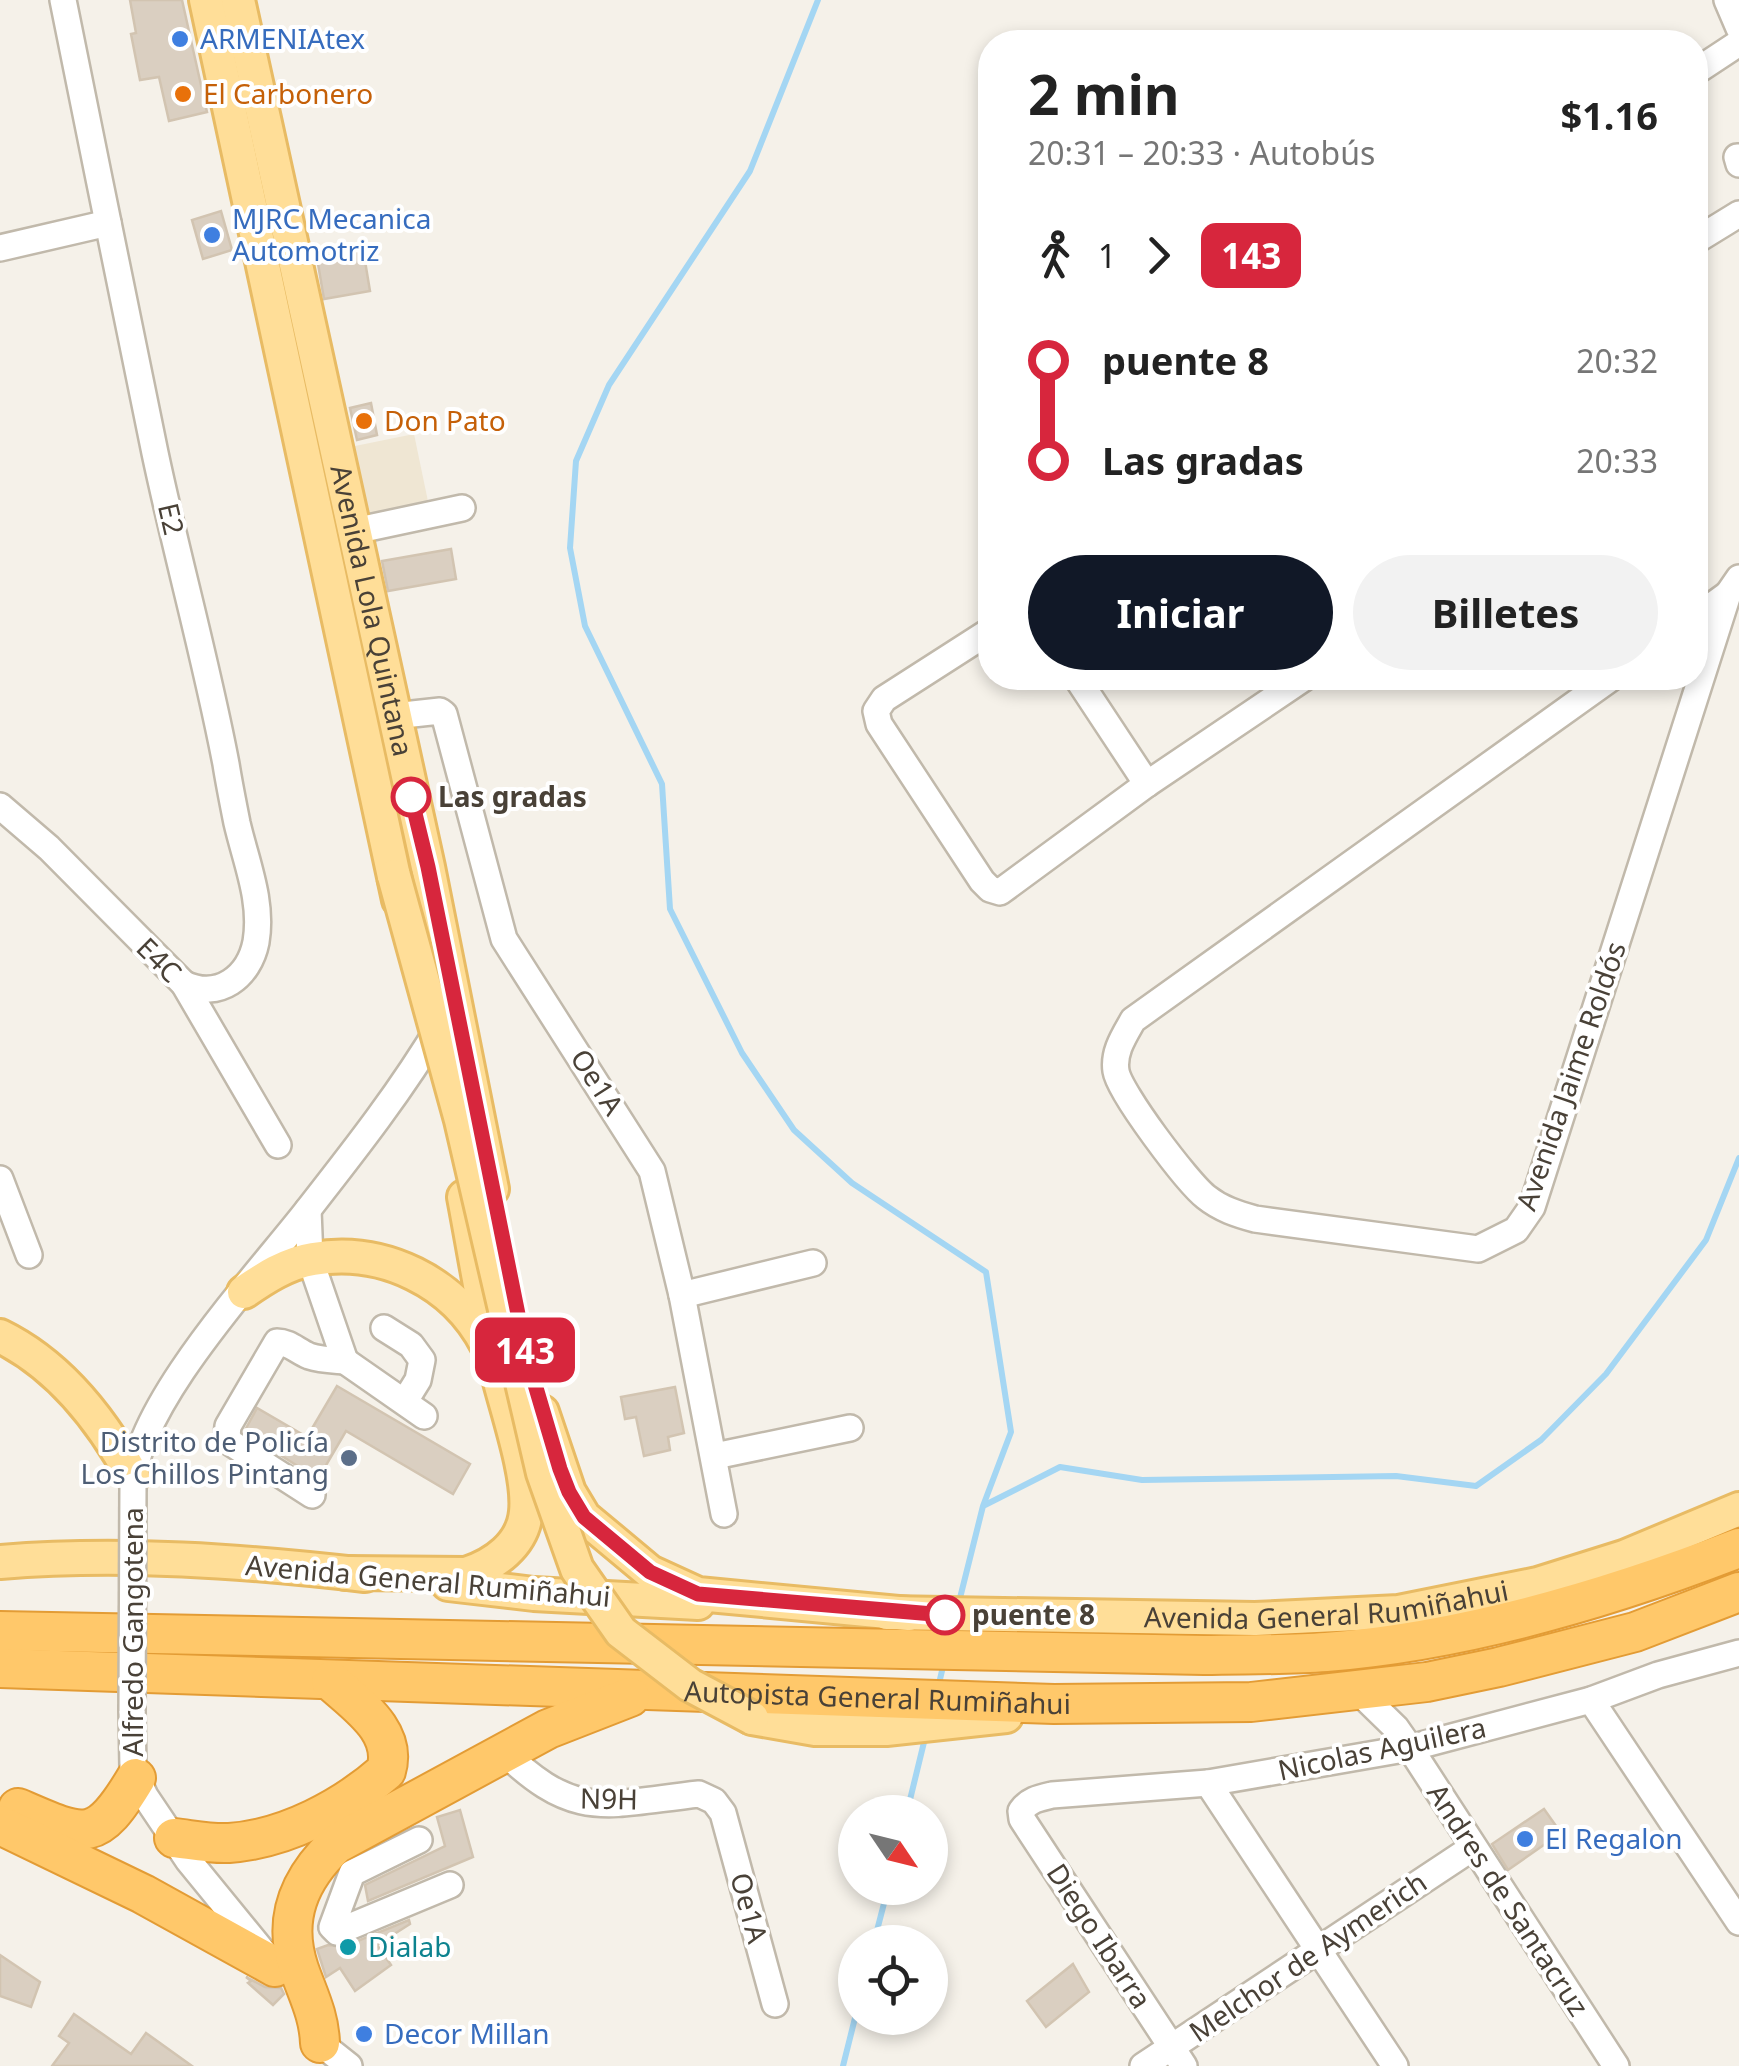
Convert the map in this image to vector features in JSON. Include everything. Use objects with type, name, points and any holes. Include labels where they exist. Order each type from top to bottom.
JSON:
[{"type":"highway","name":"Autopista General Rumiñahui","points":[[0,1630],[953,1633],[1204,1654],[1326,1652],[1427,1637],[1546,1612],[1739,1548]]},
{"type":"highway","name":"Autopista General Rumiñahui","points":[[0,1668],[1054,1704],[1252,1702],[1445,1678],[1618,1637],[1739,1592]]},
{"type":"highway","points":[[0,1693],[107,1670]]},
{"type":"highway","points":[[174,1838],[226,1843],[278,1832],[336,1808],[386,1771],[390,1754],[378,1726],[331,1680]]},
{"type":"highway","points":[[283,1952],[299,1890],[337,1865],[336,1844],[548,1729],[645,1692]]},
{"type":"highway","points":[[0,1800],[63,1828],[92,1830],[106,1823],[136,1778]]},
{"type":"highway","points":[[0,1825],[142,1894],[283,1952],[298,1966],[329,2058]]},
{"type":"main road","name":"Avenida Lola Quintana","points":[[206,0],[526,1492],[526,1516],[508,1550],[495,1562],[466,1574],[346,1572]]},
{"type":"main road","name":"Avenida Lola Quintana","points":[[239,2],[455,1001],[526,1354],[563,1476],[584,1517],[650,1572],[698,1594],[909,1614]]},
{"type":"main road","name":"Avenida Lola Quintana","points":[[394,876],[461,1120],[543,1473],[577,1569],[621,1632],[690,1685],[752,1718],[815,1729],[886,1729],[1162,1703]]},
{"type":"main road","points":[[244,1292],[284,1268],[310,1259],[358,1257],[384,1262],[432,1283],[470,1318],[496,1365]]},
{"type":"main road","points":[[0,1336],[34,1356],[78,1397],[111,1436],[133,1481]]},
{"type":"main road","name":"Avenida General Rumiñahui","points":[[0,1562],[60,1557],[168,1558],[346,1572],[534,1594],[909,1614],[953,1633],[1398,1612],[1538,1584],[1624,1557],[1739,1510]]},
{"type":"street","name":"E2","points":[[63,0],[156,457],[254,888],[256,944],[243,970],[227,986],[215,990],[184,984]]},
{"type":"street","points":[[1727,0],[1739,28]]},
{"type":"street","points":[[1708,64],[1739,44]]},
{"type":"street","points":[[1708,233],[1739,214]]},
{"type":"street","points":[[0,248],[108,223]]},
{"type":"street","points":[[354,531],[462,508]]},
{"type":"street","name":"Avenida Jaime Roldós","points":[[1708,607],[1733,586]]},
{"type":"street","name":"Avenida Jaime Roldós","points":[[1708,663],[1733,586]]},
{"type":"street","points":[[978,638],[884,699],[876,711],[879,724],[990,889],[1000,892],[1279,690]]},
{"type":"street","points":[[1085,690],[1147,784]]},
{"type":"street","name":"Avenida Jaime Roldós","points":[[1594,690],[1132,1020],[1118,1046],[1114,1066],[1120,1088],[1202,1194],[1226,1210],[1255,1219],[1478,1249],[1516,1230],[1532,1207],[1699,690]]},
{"type":"street","name":"Oe1A","points":[[394,716],[440,711],[444,714],[504,939],[647,1160],[682,1295],[724,1514]]},
{"type":"street","name":"E4C","points":[[0,806],[49,848],[184,984],[278,1144]]},
{"type":"street","name":"Alfredo Gangotena","points":[[283,1952],[174,1838],[136,1778],[132,1711],[133,1481],[153,1416],[174,1382],[308,1210],[430,1042],[455,1001]]},
{"type":"street","points":[[0,1180],[29,1256]]},
{"type":"street","points":[[308,1210],[310,1259],[345,1360]]},
{"type":"street","points":[[682,1295],[814,1263]]},
{"type":"street","points":[[312,1495],[231,1442],[228,1426],[277,1342],[284,1341],[321,1360],[345,1360],[414,1408],[422,1360],[411,1345],[384,1328]]},
{"type":"street","points":[[715,1456],[850,1428]]},
{"type":"street","name":"Nicolas Aguilera","points":[[1026,1805],[1034,1799],[1052,1796],[1208,1783],[1410,1748],[1591,1700],[1735,1653]]},
{"type":"street","name":"Andres de Santacruz","points":[[1358,1690],[1410,1748],[1616,2066]]},
{"type":"street","points":[[1591,1700],[1739,1922]]},
{"type":"street","name":"N9H","points":[[504,1752],[528,1776],[578,1803],[699,1794],[714,1800],[723,1813]]},
{"type":"street","points":[[1208,1783],[1395,2066]]},
{"type":"street","name":"Diego Ibarra","points":[[1026,1805],[1021,1811],[1022,1819],[1178,2057]]},
{"type":"street","name":"Oe1A","points":[[723,1813],[775,2004]]},
{"type":"street","points":[[418,1840],[337,1865],[332,1927],[337,1932],[450,1885]]},
{"type":"street","name":"Melchor de Aymerich","points":[[1143,2066],[1178,2057],[1318,1949],[1472,1848]]},
{"type":"street","points":[[283,1952],[332,1927]]},
{"type":"shaded area","points":[[414,434],[430,511],[366,524],[350,447]]},
{"type":"building","points":[[130,0],[182,0],[207,112],[169,121],[159,77],[140,80],[131,34],[136,33]]},
{"type":"building","name":"MJRC Mecanica Automotriz","points":[[221,211],[232,250],[203,259],[192,220]]},
{"type":"building","points":[[363,249],[370,291],[324,299],[317,258]]},
{"type":"building","name":"Don Pato","points":[[371,403],[377,435],[357,440],[350,408]]},
{"type":"building","points":[[451,549],[456,579],[388,591],[382,561]]},
{"type":"building","points":[[337,1386],[470,1464],[453,1494],[346,1431],[318,1479],[244,1432],[257,1408],[307,1437]]},
{"type":"building","points":[[675,1387],[684,1433],[668,1437],[670,1450],[644,1456],[636,1417],[625,1419],[621,1397]]},
{"type":"building","name":"El Regalon","points":[[1544,1809],[1561,1833],[1508,1870],[1492,1844]]},
{"type":"building","points":[[460,1810],[473,1857],[368,1901],[365,1885],[445,1846],[437,1817]]},
{"type":"building","points":[[409,1920],[410,1924],[377,1945],[391,1965],[355,1991],[340,1968],[326,1977],[317,1949],[328,1945],[343,1947]]},
{"type":"building","points":[[0,1955],[40,1982],[31,2007],[0,1996]]},
{"type":"building","points":[[1073,1964],[1089,1992],[1046,2027],[1027,2001]]},
{"type":"building","points":[[246,1977],[265,1987],[281,1988],[284,1994],[273,2005]]},
{"type":"building","points":[[74,2014],[131,2054],[146,2033],[192,2066],[52,2066],[69,2043],[59,2036]]},
{"type":"waterway","points":[[818,0],[750,171],[609,385],[576,461],[570,548],[585,626],[662,784],[670,909],[742,1053],[794,1130],[852,1183],[986,1272],[1011,1432],[983,1506],[958,1606]]},
{"type":"waterway","points":[[985,1505],[1060,1467],[1142,1480],[1396,1476],[1476,1486],[1541,1440],[1606,1374],[1706,1240],[1739,1158]]},
{"type":"waterway","points":[[938,1688],[944,1662]]},
{"type":"waterway","points":[[911,1795],[926,1734]]},
{"type":"waterway","points":[[878,1925],[884,1905]]},
{"type":"waterway","points":[[843,2066],[851,2035]]},
{"type":"bus line","name":"143","points":[[411,797],[526,1354],[560,1469],[584,1517],[650,1572],[698,1594],[945,1615]]},
{"type":"place","name":"ARMENIAtex","points":[[180,39]]},
{"type":"place","name":"El Carbonero","points":[[183,94]]},
{"type":"place","name":"MJRC Mecanica Automotriz","points":[[212,235]]},
{"type":"place","name":"Don Pato","points":[[364,421]]},
{"type":"place","name":"Las gradas","points":[[411,797]]},
{"type":"place","name":"Distrito de Policía Los Chillos Pintang","points":[[349,1458]]},
{"type":"place","name":"puente 8","points":[[945,1615]]},
{"type":"place","name":"El Regalon","points":[[1525,1839]]},
{"type":"place","name":"Dialab","points":[[348,1947]]},
{"type":"place","name":"Decor Millan","points":[[364,2034]]}]
